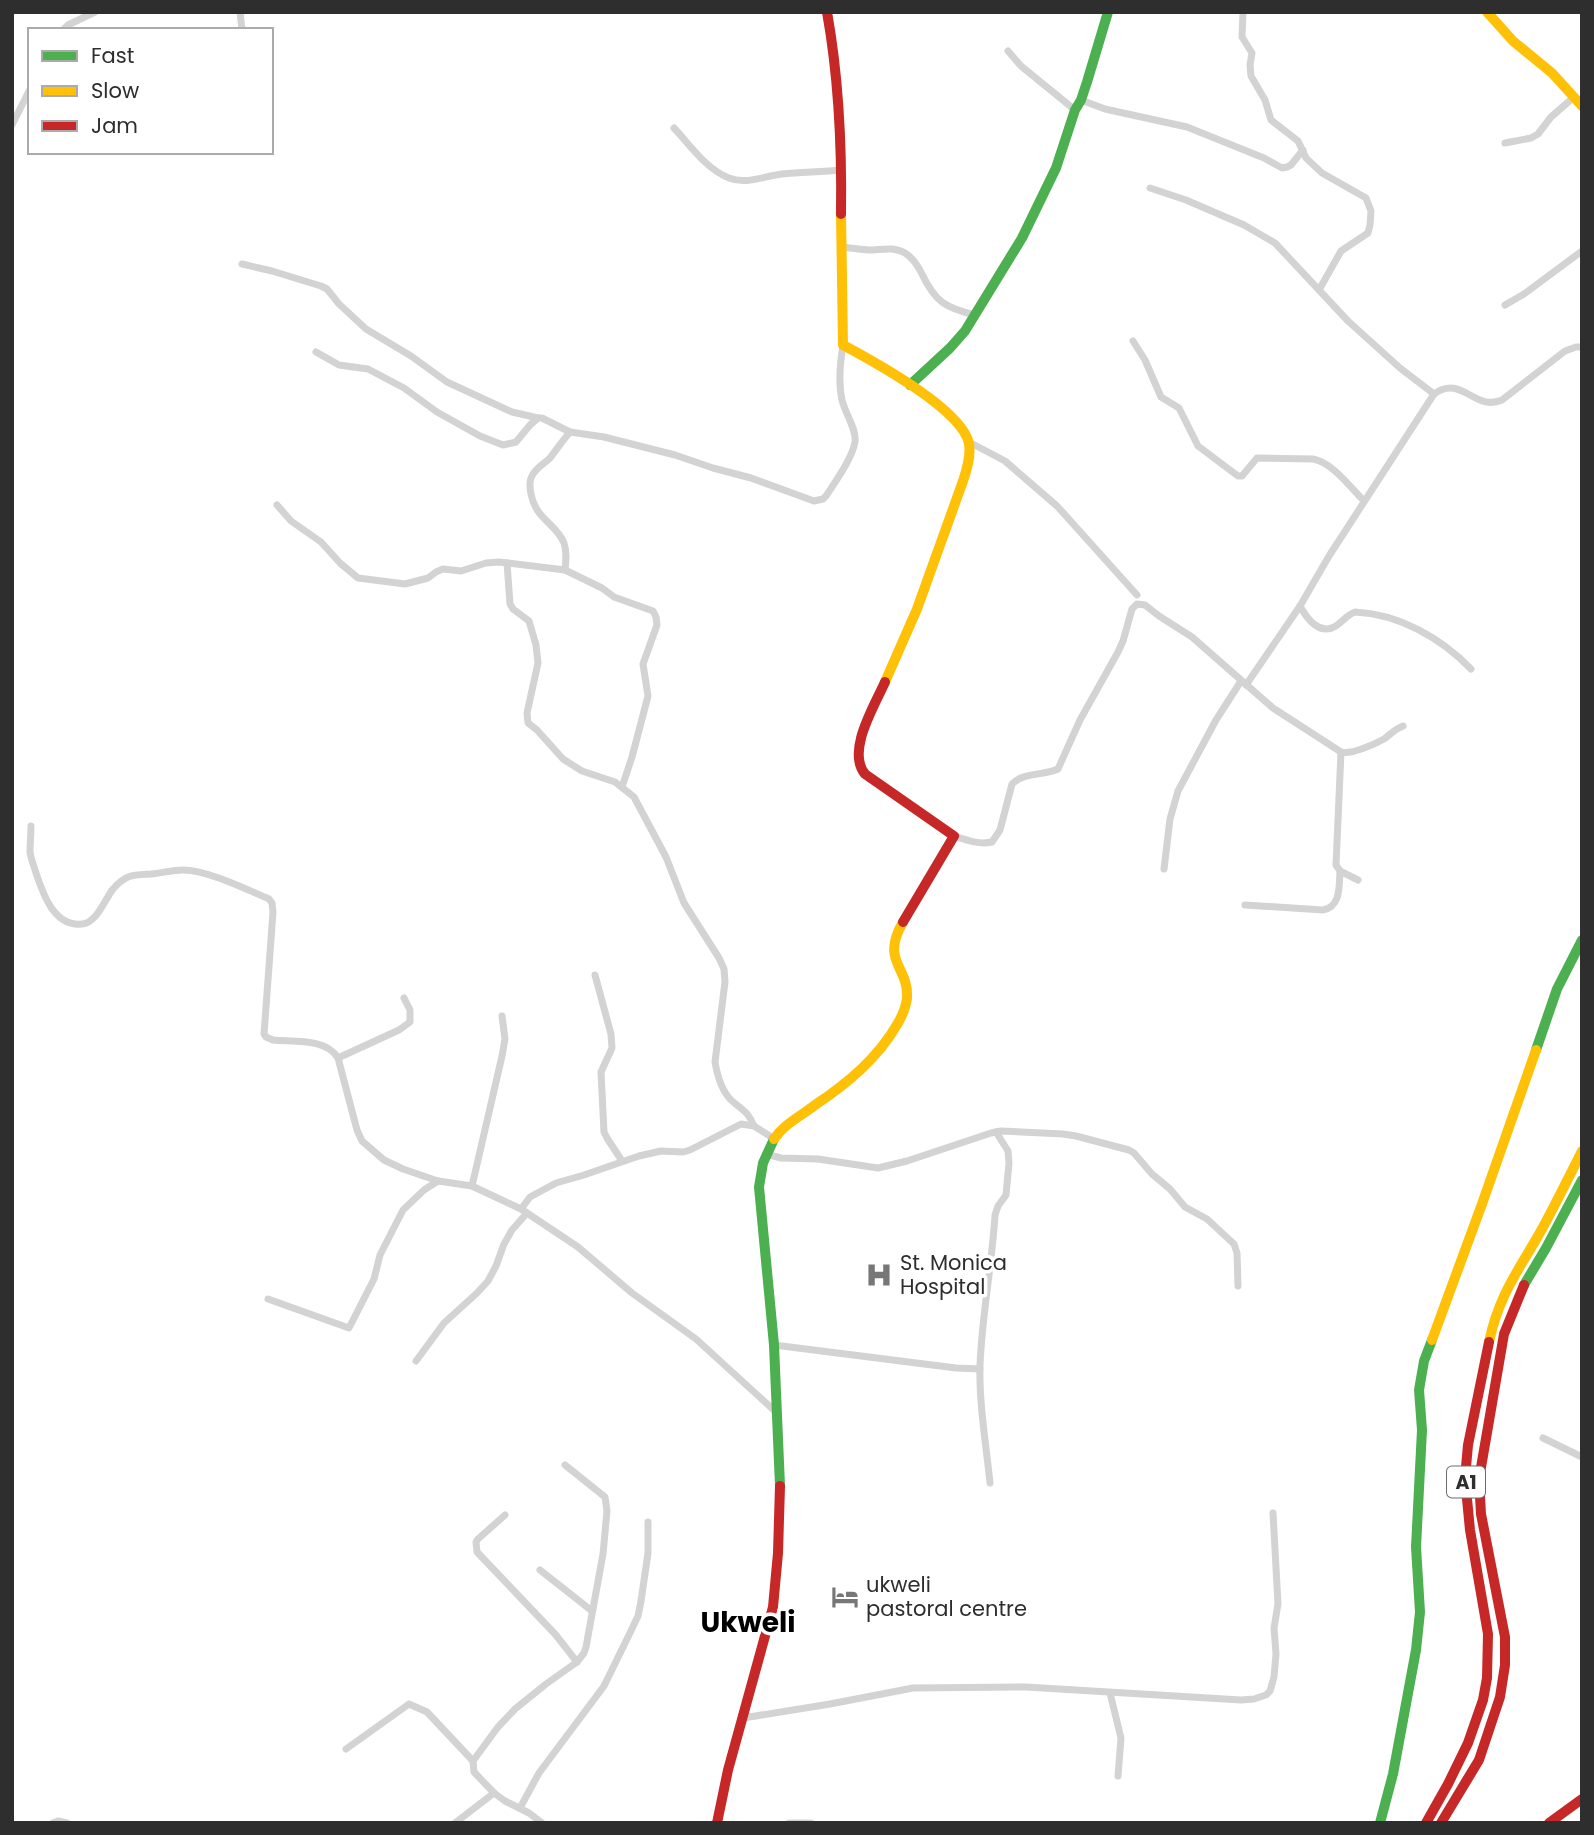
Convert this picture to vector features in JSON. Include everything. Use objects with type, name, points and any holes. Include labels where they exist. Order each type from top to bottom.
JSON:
[{"type":"main road","points":[[717,1823],[728,1770],[768,1629],[776,1581],[780,1514],[778,1413],[760,1174],[773,1138],[781,1129],[852,1077],[874,1058],[891,1036],[905,1008],[907,994],[894,961],[894,940],[954,836],[860,768],[858,755],[864,730],[936,557],[970,453],[969,442],[950,414],[843,345],[840,305],[842,146],[837,75],[827,12]]},
{"type":"main road","points":[[910,386],[965,331],[1011,257],[1049,184],[1081,100],[1108,12]]},
{"type":"main road","points":[[1487,12],[1513,41],[1552,73],[1578,102]]},
{"type":"main road","points":[[1380,1823],[1393,1774],[1416,1650],[1420,1612],[1416,1547],[1422,1430],[1419,1390],[1424,1361],[1557,989],[1582,940]]},
{"type":"main road","name":"A1","points":[[1426,1823],[1466,1748],[1485,1691],[1488,1673],[1487,1623],[1468,1511],[1466,1460],[1491,1329],[1501,1299],[1522,1259],[1545,1224],[1582,1151]]},
{"type":"main road","name":"A1","points":[[1441,1823],[1479,1760],[1500,1697],[1505,1665],[1505,1637],[1482,1514],[1479,1479],[1504,1334],[1527,1279],[1582,1180]]},
{"type":"main road","points":[[1553,1822],[1582,1799]]},
{"type":"street","points":[[65,28],[95,12]]},
{"type":"street","points":[[1243,12],[1242,37],[1252,53],[1251,76],[1265,100],[1271,120],[1298,141],[1306,158],[1322,173],[1366,198],[1371,211],[1368,233],[1341,251],[1319,290]]},
{"type":"street","points":[[1008,51],[1021,66],[1075,110]]},
{"type":"street","points":[[12,125],[28,93]]},
{"type":"street","points":[[1081,100],[1114,112],[1187,127],[1282,168],[1287,167],[1303,150]]},
{"type":"street","points":[[1505,143],[1535,136],[1551,117],[1578,102]]},
{"type":"street","points":[[674,128],[707,164],[732,180],[841,170]]},
{"type":"street","points":[[1150,188],[1186,200],[1262,235],[1283,250],[1340,314],[1400,368],[1434,394]]},
{"type":"street","points":[[841,247],[867,250],[891,248],[905,253],[914,261],[937,299],[962,312],[975,315]]},
{"type":"street","points":[[1505,305],[1582,251]]},
{"type":"street","points":[[242,264],[327,289],[359,324],[447,382],[512,412],[547,420],[570,432],[604,437],[751,478],[808,500],[819,500],[826,496],[855,443],[855,434],[841,397],[839,375],[843,345]]},
{"type":"street","points":[[1133,341],[1145,360],[1161,397],[1179,408],[1198,446],[1238,476],[1242,476],[1257,458],[1313,458],[1330,467],[1364,501]]},
{"type":"street","points":[[1164,869],[1170,818],[1178,791],[1216,720],[1300,606],[1329,556],[1434,394],[1445,388],[1455,388],[1487,403],[1496,402],[1565,351],[1582,347]]},
{"type":"street","points":[[316,352],[339,365],[368,369],[404,388],[467,429],[503,445],[519,441],[538,418]]},
{"type":"street","points":[[565,570],[565,545],[537,512],[531,496],[530,481],[537,468],[570,432]]},
{"type":"street","points":[[969,442],[1005,461],[1057,506],[1137,595]]},
{"type":"street","points":[[277,505],[291,521],[321,542],[346,569],[362,579],[405,584],[428,578],[443,569],[461,572],[486,563],[507,563],[565,570],[614,597],[649,609],[656,617],[657,625],[643,664],[649,696],[622,786]]},
{"type":"street","points":[[507,563],[510,604],[529,621],[536,645],[537,663],[527,713],[528,723],[563,759],[582,771],[622,786],[638,802],[666,857],[684,903],[724,969],[725,982],[715,1062],[727,1094],[747,1112],[754,1126]]},
{"type":"street","points":[[954,836],[982,844],[992,842],[1000,830],[1014,780],[1058,769],[1080,720],[1118,652],[1132,609],[1141,604],[1203,646],[1286,717],[1341,752],[1352,753],[1380,741],[1403,726]]},
{"type":"street","points":[[1300,606],[1312,623],[1325,629],[1331,629],[1355,612],[1397,620],[1446,646],[1471,668]]},
{"type":"street","points":[[1341,752],[1336,861],[1340,871],[1358,880]]},
{"type":"street","points":[[31,826],[30,855],[38,880],[49,905],[69,923],[87,924],[114,888],[135,874],[192,870],[269,900],[273,912],[264,1034],[273,1040],[322,1045],[333,1050],[338,1058],[362,1141],[384,1160],[403,1169],[438,1181],[472,1186],[524,1211],[578,1248],[632,1293],[696,1339],[778,1413]]},
{"type":"street","points":[[1245,905],[1330,909],[1335,905],[1340,871]]},
{"type":"street","points":[[595,975],[611,1034],[612,1048],[601,1072],[604,1132],[622,1161]]},
{"type":"street","points":[[338,1058],[399,1030],[410,1022],[410,1010],[404,998]]},
{"type":"street","points":[[472,1186],[503,1047],[505,1033],[502,1016]]},
{"type":"street","points":[[416,1361],[444,1323],[488,1281],[504,1244],[530,1197],[548,1186],[622,1161],[661,1151],[690,1150],[741,1124],[754,1126],[773,1138]]},
{"type":"street","points":[[766,1154],[788,1159],[811,1158],[878,1168],[996,1132],[1063,1134],[1123,1148],[1134,1153],[1185,1208],[1207,1219],[1234,1244],[1237,1253],[1238,1286]]},
{"type":"street","points":[[990,1483],[980,1369],[995,1215],[1006,1195],[1009,1163],[1008,1151],[996,1132]]},
{"type":"street","points":[[268,1298],[349,1328],[374,1279],[380,1255],[403,1210],[438,1181]]},
{"type":"street","points":[[774,1345],[980,1369]]},
{"type":"street","points":[[1543,1438],[1582,1457]]},
{"type":"street","points":[[473,1761],[515,1709],[577,1662],[586,1647],[603,1553],[606,1501],[600,1492],[565,1465]]},
{"type":"street","points":[[743,1718],[913,1688],[1026,1687],[1241,1700],[1266,1695],[1274,1677],[1274,1628],[1278,1604],[1273,1513]]},
{"type":"street","points":[[505,1515],[478,1539],[475,1547],[477,1552],[555,1634],[577,1662]]},
{"type":"street","points":[[520,1808],[539,1773],[604,1686],[638,1616],[648,1553],[648,1522]]},
{"type":"street","points":[[540,1570],[593,1611]]},
{"type":"street","points":[[1110,1693],[1121,1738],[1118,1776]]},
{"type":"street","points":[[346,1749],[409,1704],[427,1712],[473,1761],[474,1772],[494,1793],[542,1823]]},
{"type":"street","points":[[455,1823],[494,1793]]},
{"type":"street","points":[[53,1823],[67,1823]]},
{"type":"street","points":[[717,1823],[727,1823]]},
{"type":"street","points":[[789,1823],[811,1823]]},
{"type":"traffic: fast","points":[[910,385],[965,331],[1022,238],[1056,168],[1075,110],[1081,100],[1108,12]]},
{"type":"traffic: fast","points":[[1536,1050],[1557,989],[1582,940]]},
{"type":"traffic: fast","points":[[774,1139],[763,1163],[759,1187],[774,1345],[780,1486]]},
{"type":"traffic: fast","points":[[1524,1285],[1582,1180]]},
{"type":"traffic: fast","points":[[1380,1823],[1393,1774],[1416,1650],[1420,1612],[1416,1547],[1422,1430],[1419,1390],[1424,1361],[1432,1340]]},
{"type":"traffic: slow","points":[[1487,12],[1513,41],[1552,73],[1582,106]]},
{"type":"traffic: slow","points":[[841,214],[843,345],[894,374],[934,402],[951,416],[969,444],[964,476],[917,609],[885,682]]},
{"type":"traffic: slow","points":[[774,1139],[788,1125],[861,1069],[898,1023],[907,998],[894,946],[903,922]]},
{"type":"traffic: slow","points":[[1432,1340],[1536,1050]]},
{"type":"traffic: slow","points":[[1489,1342],[1504,1296],[1582,1151]]},
{"type":"traffic: jam","points":[[827,12],[839,113],[841,214]]},
{"type":"traffic: jam","points":[[885,682],[860,741],[860,764],[865,774],[954,836],[903,922]]},
{"type":"traffic: jam","points":[[1441,1823],[1479,1760],[1500,1697],[1505,1665],[1505,1637],[1481,1514],[1479,1479],[1504,1334],[1524,1285]]},
{"type":"traffic: jam","points":[[1426,1823],[1468,1743],[1483,1700],[1487,1678],[1488,1634],[1470,1530],[1465,1478],[1468,1445],[1489,1342]]},
{"type":"traffic: jam","points":[[717,1823],[728,1770],[773,1607],[780,1486]]},
{"type":"traffic: jam","points":[[1549,1823],[1582,1799]]},
{"type":"place","name":"St. Monica Hospital","points":[[879,1275]]},
{"type":"place","name":"ukweli pastoral centre","points":[[845,1597]]},
{"type":"district","name":"Ukweli","points":[[748,1622]]}]
